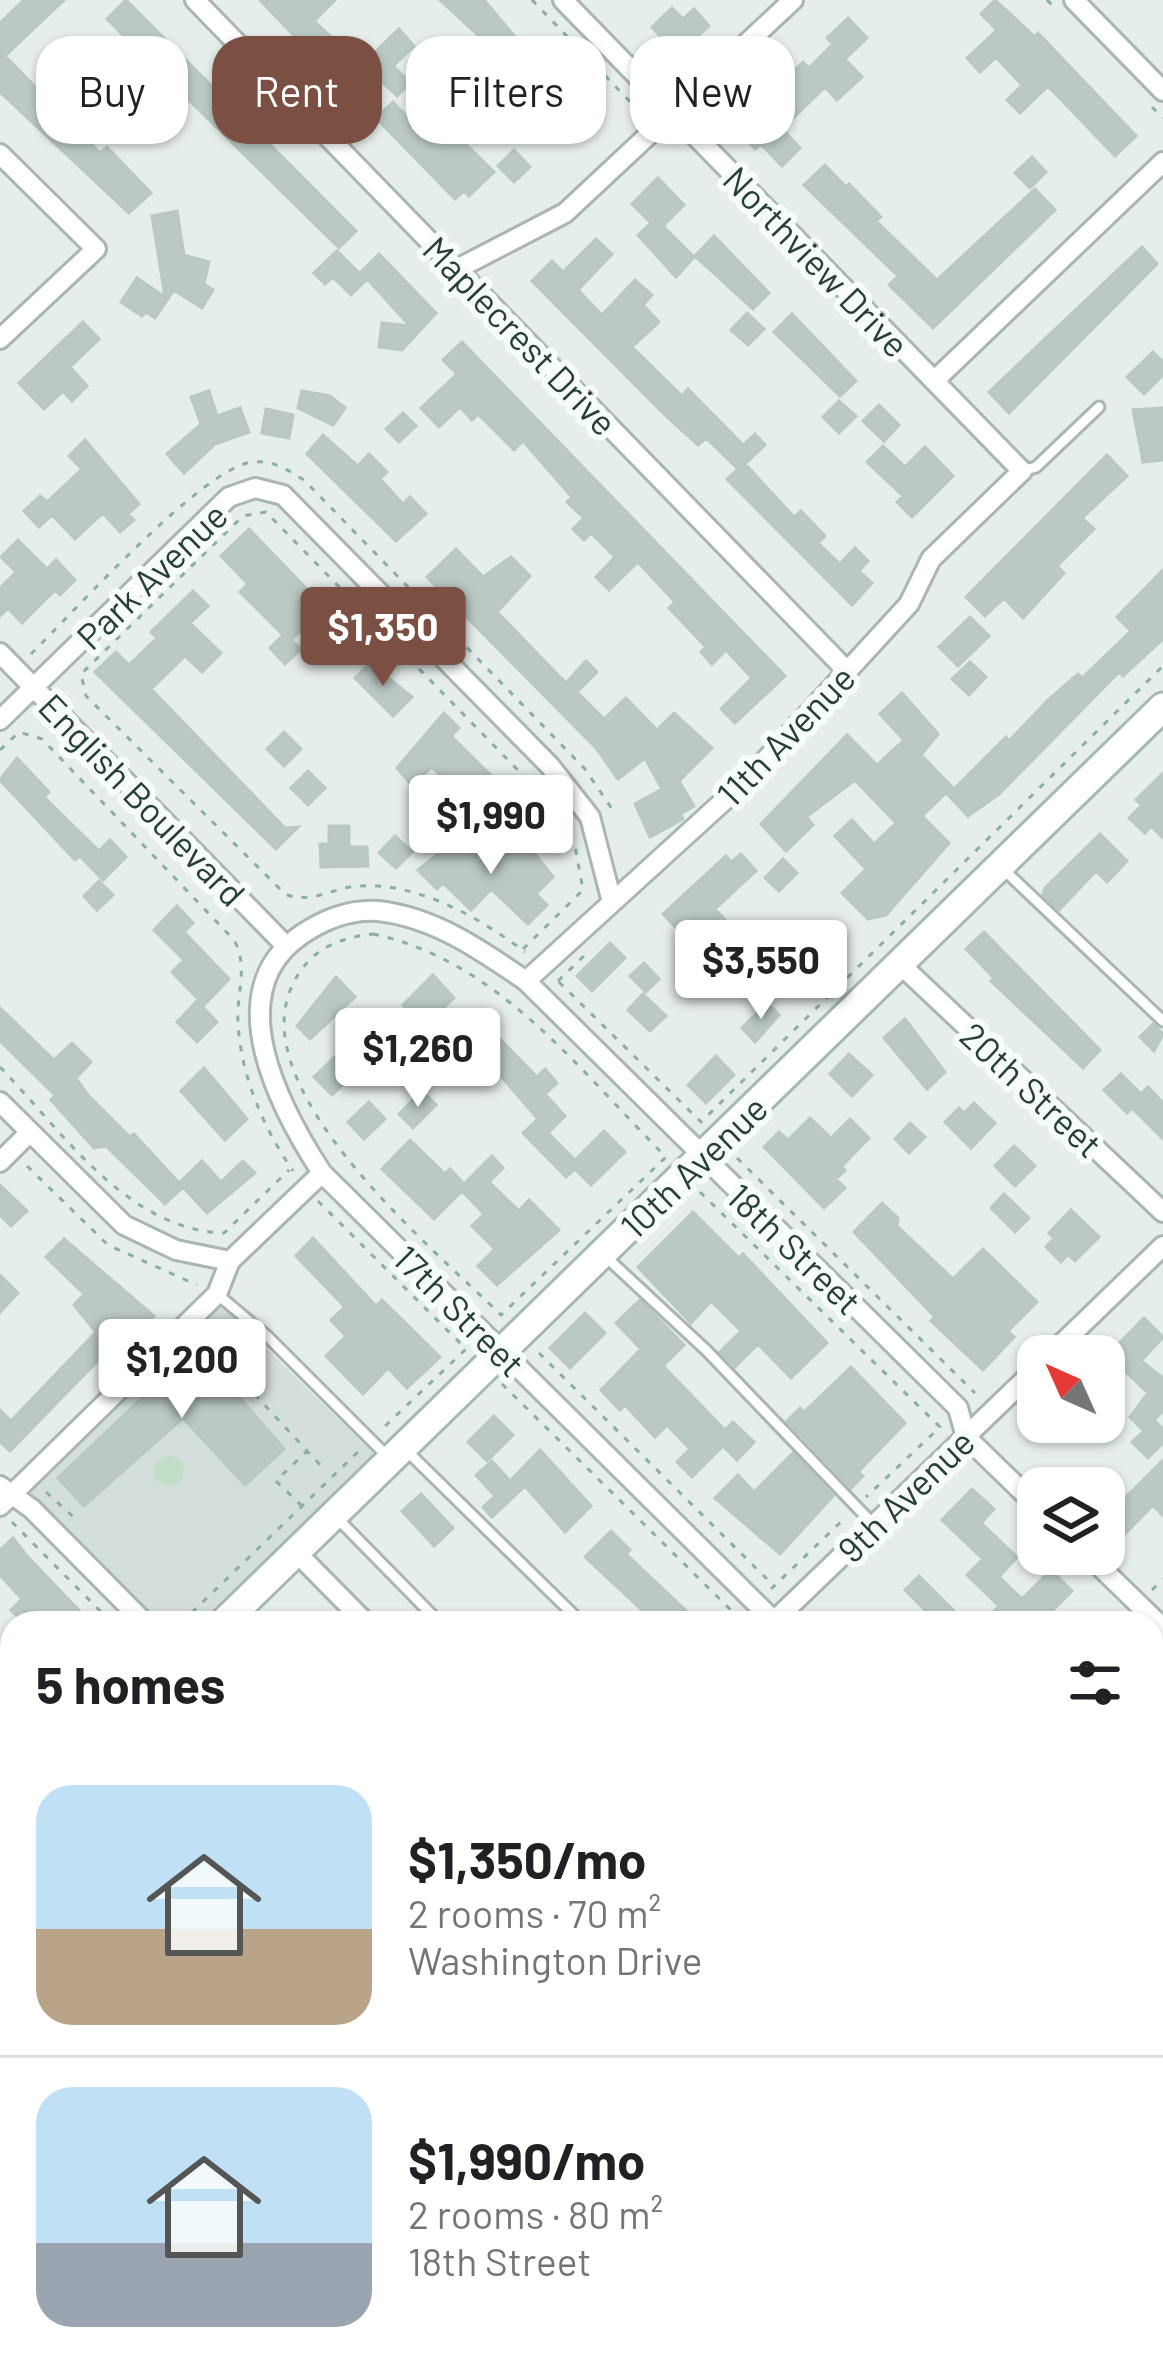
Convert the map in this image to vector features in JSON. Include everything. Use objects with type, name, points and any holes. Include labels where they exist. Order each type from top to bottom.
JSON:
[{"type":"street","name":"Maplecrest Drive","points":[[195,0],[847,670]]},
{"type":"street","name":"Northview Drive","points":[[562,0],[630,70]]},
{"type":"street","points":[[756,36],[793,0]]},
{"type":"street","points":[[1074,0],[1163,91]]},
{"type":"street","points":[[457,269],[566,213],[642,144]]},
{"type":"street","name":"Northview Drive","points":[[702,144],[1022,471]]},
{"type":"street","points":[[0,154],[96,249],[0,339]]},
{"type":"street","points":[[934,381],[1163,162]]},
{"type":"street","name":"11th Avenue","points":[[526,981],[750,777],[909,604],[931,559],[1022,471]]},
{"type":"street","name":"Park Avenue","points":[[0,720],[229,497],[255,488],[283,495],[550,766],[590,817],[612,902]]},
{"type":"street","name":"English Boulevard","points":[[0,653],[285,946]]},
{"type":"street","name":"10th Avenue","points":[[236,1611],[1163,707]]},
{"type":"street","name":"18th Street","points":[[285,946],[325,918],[375,911],[422,922],[472,944],[526,981],[958,1408],[966,1437],[1017,1487]]},
{"type":"street","name":"17th Street","points":[[285,946],[263,990],[260,1034],[271,1080],[322,1173],[762,1611]]},
{"type":"street","name":"20th Street","points":[[902,966],[1163,1212]]},
{"type":"street","points":[[0,1102],[124,1226],[176,1250],[230,1262]]},
{"type":"street","points":[[0,1162],[30,1132]]},
{"type":"street","points":[[133,1611],[32,1509],[4,1500],[212,1300],[230,1262],[322,1173]]},
{"type":"street","points":[[1071,1335],[1163,1246]]},
{"type":"street","name":"9th Avenue","points":[[784,1611],[1017,1387]]},
{"type":"street","points":[[295,1551],[354,1611]]},
{"type":"street","points":[[1108,1575],[1144,1611]]},
{"type":"lane","points":[[1022,471],[1036,467],[1099,407]]},
{"type":"lane","points":[[1001,867],[1163,1021]]},
{"type":"lane","points":[[602,1254],[707,1351],[874,1525]]},
{"type":"lane","points":[[212,1300],[268,1337],[569,1611]]},
{"type":"lane","points":[[333,1514],[428,1611]]},
{"type":"path","points":[[532,0],[630,102]]},
{"type":"path","points":[[25,659],[211,479],[253,462],[277,464],[304,480],[585,769],[614,812]]},
{"type":"path","points":[[523,949],[583,890],[565,824],[266,512],[243,516],[81,674],[86,696],[285,894],[307,898],[357,886],[386,887],[457,910],[532,956]]},
{"type":"path","points":[[553,976],[701,1122],[1163,666]]},
{"type":"path","points":[[0,751],[20,732],[42,740],[235,940],[242,953],[238,1018],[249,1082],[291,1168],[224,1233],[184,1227],[136,1204],[0,1067]]},
{"type":"path","points":[[373,934],[410,942],[474,974],[504,995],[666,1157],[501,1315],[360,1176],[309,1105],[292,1060],[285,1018],[289,993],[316,952],[345,937],[373,934]]},
{"type":"path","points":[[736,1156],[975,1393]]},
{"type":"path","points":[[22,1160],[108,1246],[134,1261],[190,1278],[212,1300],[250,1347],[232,1370],[323,1468]]},
{"type":"path","points":[[501,1384],[732,1611]]},
{"type":"path","points":[[302,1506],[276,1481],[307,1451]]},
{"type":"path","points":[[39,1486],[79,1522]]},
{"type":"path","points":[[4,1500],[101,1611]]},
{"type":"path","points":[[1146,1596],[1163,1579]]},
{"type":"shaded area","points":[[222,1305],[376,1456],[218,1611],[148,1611],[28,1490]]},
{"type":"green space","points":[[169,1456],[184,1471],[169,1486],[154,1471]]},
{"type":"building","points":[[24,0],[64,0],[5,56],[36,88],[36,126],[0,92],[0,23]]},
{"type":"building","points":[[126,0],[162,36],[124,36],[107,19]]},
{"type":"building","points":[[260,0],[335,0],[314,21],[330,36],[294,36]]},
{"type":"building","points":[[440,0],[484,0],[514,36],[479,36]]},
{"type":"building","points":[[995,0],[1035,37],[1038,33],[1136,136],[1115,156],[1048,86],[1020,113],[1007,100],[1022,85],[996,57],[980,72],[967,58],[997,30],[981,14]]},
{"type":"building","points":[[672,8],[683,19],[694,9],[709,26],[698,36],[660,36],[652,27]]},
{"type":"building","points":[[848,18],[867,38],[845,59],[862,77],[837,100],[825,87],[795,116],[795,70],[803,62],[809,68],[833,44],[827,38]]},
{"type":"building","points":[[399,29],[406,37],[406,54],[393,66],[406,79],[406,87],[397,96],[382,82],[382,46]]},
{"type":"building","points":[[188,62],[212,86],[212,123],[188,99]]},
{"type":"building","points":[[393,102],[406,116],[406,144],[465,144],[494,172],[469,196],[464,191],[455,199],[382,124],[382,112]]},
{"type":"building","points":[[795,143],[800,148],[782,166],[761,144]]},
{"type":"building","points":[[55,144],[91,144],[100,153],[107,147],[151,193],[129,213]]},
{"type":"building","points":[[234,144],[269,144],[356,231],[339,248]]},
{"type":"building","points":[[514,150],[530,167],[514,182],[498,166]]},
{"type":"building","points":[[1032,157],[1046,172],[1030,188],[1015,173]]},
{"type":"building","points":[[825,165],[846,187],[849,184],[881,217],[876,221],[937,280],[1035,189],[1055,210],[933,328],[889,285],[898,276],[804,185]]},
{"type":"building","points":[[658,178],[684,205],[663,226],[694,257],[676,277],[638,235],[651,223],[632,204]]},
{"type":"building","points":[[177,211],[184,255],[209,262],[204,284],[213,290],[202,308],[174,290],[155,318],[146,312],[142,316],[121,302],[137,278],[165,297],[152,216]]},
{"type":"building","points":[[714,236],[769,293],[753,309],[695,256]]},
{"type":"building","points":[[596,239],[612,254],[578,290],[602,315],[635,280],[652,295],[643,305],[659,322],[632,347],[682,396],[688,389],[743,445],[755,434],[765,445],[745,464],[794,517],[801,511],[825,536],[818,543],[840,564],[855,548],[868,561],[859,571],[872,583],[852,605],[727,479],[738,469],[706,438],[698,445],[664,414],[532,281],[552,261],[563,272]]},
{"type":"building","points":[[1142,247],[1157,264],[1009,413],[989,392]]},
{"type":"building","points":[[337,251],[366,280],[351,295],[333,277],[325,284],[314,273]]},
{"type":"building","points":[[379,254],[436,313],[402,350],[379,347],[382,323],[410,326],[361,272]]},
{"type":"building","points":[[747,313],[764,329],[748,345],[731,330]]},
{"type":"building","points":[[792,314],[856,381],[840,396],[774,332]]},
{"type":"building","points":[[83,322],[99,339],[70,367],[87,386],[72,401],[63,391],[44,409],[19,383]]},
{"type":"building","points":[[462,342],[785,676],[735,723],[721,709],[752,678],[726,650],[712,664],[701,652],[706,647],[669,608],[675,602],[638,562],[609,590],[596,577],[615,557],[591,533],[584,540],[573,529],[584,518],[567,502],[572,497],[523,441],[514,450],[478,414],[472,420],[460,407],[439,427],[421,408],[457,374],[443,360]]},
{"type":"building","points":[[1153,352],[1163,362],[1163,375],[1144,394],[1127,377]]},
{"type":"building","points":[[209,391],[217,416],[240,408],[249,432],[215,444],[184,473],[167,454],[201,424],[191,397]]},
{"type":"building","points":[[302,391],[330,396],[345,408],[333,425],[298,408]]},
{"type":"building","points":[[839,401],[856,416],[839,433],[823,417]]},
{"type":"building","points":[[879,405],[899,425],[884,441],[863,421]]},
{"type":"building","points":[[1163,408],[1163,460],[1143,462],[1133,410]]},
{"type":"building","points":[[266,409],[293,415],[289,438],[262,433]]},
{"type":"building","points":[[403,413],[416,426],[399,442],[386,429]]},
{"type":"building","points":[[323,435],[358,466],[369,454],[387,472],[380,479],[403,504],[410,497],[426,514],[396,541],[307,454]]},
{"type":"building","points":[[85,440],[139,504],[128,514],[134,520],[120,532],[103,513],[75,539],[52,515],[39,527],[24,511],[40,496],[47,502],[82,469],[69,456]]},
{"type":"building","points":[[883,446],[905,467],[925,447],[953,476],[912,517],[897,502],[903,496],[867,462]]},
{"type":"building","points":[[1107,455],[1127,476],[1082,518],[1094,529],[1057,566],[1064,573],[1023,618],[1004,598],[985,616],[966,597]]},
{"type":"building","points":[[249,529],[324,607],[291,640],[301,649],[285,664],[270,648],[283,635],[240,592],[248,584],[221,556]]},
{"type":"building","points":[[18,540],[47,569],[56,560],[75,580],[60,595],[55,590],[22,623],[8,608],[0,616],[0,588],[16,572],[1,557]]},
{"type":"building","points":[[456,549],[483,577],[511,557],[530,576],[497,612],[566,683],[586,661],[597,672],[577,692],[604,719],[626,698],[657,730],[674,713],[712,748],[679,781],[694,806],[680,814],[683,819],[650,837],[635,804],[662,789],[645,758],[618,779],[596,748],[427,577]]},
{"type":"building","points":[[1163,570],[1163,639],[1123,676],[1119,672],[999,794],[968,816],[948,795],[1006,737],[1009,741],[1048,700],[1078,674],[1082,678],[1131,631],[1117,617]]},
{"type":"building","points":[[193,591],[208,606],[190,623],[221,653],[202,672],[185,656],[151,689],[285,828],[298,827],[276,849],[95,672],[116,652],[129,665],[157,638],[151,632]]},
{"type":"building","points":[[970,617],[989,636],[958,666],[939,647]]},
{"type":"building","points":[[970,662],[986,677],[969,695],[952,679]]},
{"type":"building","points":[[370,663],[412,697],[393,716],[355,678]]},
{"type":"building","points":[[902,693],[938,734],[921,755],[952,787],[922,816],[949,843],[886,915],[868,919],[842,893],[866,869],[835,836],[852,820],[874,844],[896,823],[855,780],[806,817],[813,825],[786,851],[761,824],[847,735],[877,765],[904,740],[880,714]]},
{"type":"building","points":[[444,713],[459,728],[451,736],[522,806],[505,822],[490,805],[479,815],[432,767],[412,785],[397,768]]},
{"type":"building","points":[[284,732],[301,749],[284,766],[267,749]]},
{"type":"building","points":[[17,758],[49,792],[44,797],[99,851],[110,840],[126,857],[103,880],[80,856],[75,860],[0,780]]},
{"type":"building","points":[[308,771],[325,788],[308,805],[291,788]]},
{"type":"building","points":[[1163,773],[1163,838],[1151,826],[1145,833],[1129,818],[1142,805],[1136,800]]},
{"type":"building","points":[[329,826],[349,826],[349,847],[367,847],[368,866],[321,867],[320,844],[329,844]]},
{"type":"building","points":[[1100,834],[1127,861],[1107,882],[1096,871],[1059,910],[1043,895],[1045,888]]},
{"type":"building","points":[[395,836],[412,852],[396,868],[379,853]]},
{"type":"building","points":[[459,837],[492,868],[523,839],[553,877],[536,894],[547,905],[528,924],[491,889],[471,910],[443,883],[437,889],[418,870]]},
{"type":"building","points":[[741,854],[756,871],[715,909],[739,935],[724,949],[707,931],[702,935],[693,926],[683,935],[663,914],[726,856],[731,862]]},
{"type":"building","points":[[783,859],[797,873],[779,891],[765,878]]},
{"type":"building","points":[[99,881],[113,895],[97,910],[84,896]]},
{"type":"building","points":[[177,906],[193,923],[184,932],[229,979],[204,1005],[172,972],[184,960],[154,930]]},
{"type":"building","points":[[984,932],[1100,1050],[1083,1068],[991,981],[994,978],[966,949]]},
{"type":"building","points":[[799,940],[830,971],[811,990],[780,958]]},
{"type":"building","points":[[610,943],[625,958],[592,991],[577,976]]},
{"type":"building","points":[[644,963],[659,979],[646,992],[630,976]]},
{"type":"building","points":[[433,975],[454,998],[424,1026],[403,1005]]},
{"type":"building","points":[[336,977],[355,997],[310,1039],[297,1026]]},
{"type":"building","points":[[643,994],[666,1016],[650,1031],[628,1010]]},
{"type":"building","points":[[197,1001],[217,1022],[197,1042],[177,1022]]},
{"type":"building","points":[[767,1003],[779,1015],[755,1042],[742,1028]]},
{"type":"building","points":[[0,1008],[54,1060],[72,1043],[91,1062],[76,1078],[88,1095],[130,1137],[134,1134],[179,1183],[202,1161],[221,1182],[243,1161],[255,1173],[207,1213],[183,1187],[165,1204],[106,1146],[94,1148],[51,1100],[55,1095],[0,1041]]},
{"type":"building","points":[[905,1019],[945,1072],[927,1089],[884,1038]]},
{"type":"building","points":[[1153,1024],[1163,1034],[1154,1051],[1140,1037]]},
{"type":"building","points":[[492,1031],[537,1077],[545,1069],[557,1083],[545,1094],[565,1116],[548,1133],[575,1160],[604,1131],[625,1152],[591,1185],[575,1169],[566,1177],[523,1133],[538,1119],[476,1047]]},
{"type":"building","points":[[382,1037],[407,1067],[392,1079],[368,1050]]},
{"type":"building","points":[[353,1050],[365,1063],[332,1095],[314,1077],[336,1056],[341,1061]]},
{"type":"building","points":[[849,1054],[872,1075],[852,1096],[830,1074]]},
{"type":"building","points":[[716,1056],[734,1075],[706,1103],[688,1085]]},
{"type":"building","points":[[204,1068],[247,1119],[225,1140],[181,1091]]},
{"type":"building","points":[[1121,1074],[1141,1094],[1148,1087],[1163,1103],[1163,1139],[1132,1108],[1127,1113],[1104,1090]]},
{"type":"building","points":[[422,1091],[436,1105],[413,1128],[399,1114]]},
{"type":"building","points":[[369,1102],[385,1119],[364,1139],[348,1122]]},
{"type":"building","points":[[974,1103],[995,1123],[971,1148],[945,1122],[959,1108],[964,1113]]},
{"type":"building","points":[[810,1118],[831,1138],[850,1119],[869,1138],[842,1166],[845,1170],[836,1179],[845,1188],[824,1208],[764,1147],[779,1132],[788,1140]]},
{"type":"building","points":[[910,1123],[925,1137],[909,1153],[895,1139]]},
{"type":"building","points":[[410,1140],[445,1174],[450,1169],[464,1184],[492,1156],[503,1168],[489,1182],[519,1211],[529,1200],[559,1230],[497,1285],[478,1266],[495,1249],[472,1226],[484,1214],[462,1191],[434,1219],[382,1169]]},
{"type":"building","points":[[1014,1146],[1035,1166],[1015,1186],[995,1166]]},
{"type":"building","points":[[0,1185],[27,1211],[11,1226],[0,1215]]},
{"type":"building","points":[[1004,1194],[1029,1218],[1015,1232],[991,1208]]},
{"type":"building","points":[[882,1203],[898,1218],[897,1226],[953,1279],[983,1249],[1037,1302],[1008,1331],[1014,1337],[983,1370],[931,1321],[935,1317],[854,1232]]},
{"type":"building","points":[[1071,1210],[1099,1237],[1075,1261],[1068,1254],[1061,1262],[1046,1247],[1054,1238],[1049,1233]]},
{"type":"building","points":[[693,1212],[739,1258],[743,1254],[827,1343],[791,1378],[758,1344],[735,1367],[720,1352],[741,1331],[711,1301],[691,1323],[638,1267]]},
{"type":"building","points":[[313,1238],[376,1306],[382,1300],[440,1357],[407,1388],[388,1368],[363,1394],[326,1356],[346,1336],[331,1320],[345,1307],[296,1256]]},
{"type":"building","points":[[64,1239],[154,1316],[122,1347],[117,1341],[10,1451],[0,1442],[0,1410],[11,1421],[96,1332],[74,1305],[84,1294],[46,1257]]},
{"type":"building","points":[[0,1275],[18,1293],[0,1312]]},
{"type":"building","points":[[640,1300],[684,1345],[663,1366],[725,1430],[733,1422],[754,1442],[737,1460],[723,1446],[692,1477],[677,1462],[690,1449],[667,1425],[655,1437],[625,1405],[620,1410],[601,1390],[641,1349],[616,1323]]},
{"type":"building","points":[[585,1313],[605,1333],[570,1368],[550,1348]]},
{"type":"building","points":[[1144,1318],[1163,1337],[1141,1361],[1163,1378],[1163,1411],[1154,1420],[1163,1429],[1163,1443],[1148,1458],[1132,1442],[1144,1431],[1130,1417],[1148,1393],[1125,1371],[1125,1337]]},
{"type":"building","points":[[221,1323],[246,1350],[219,1374],[284,1449],[245,1485],[183,1418],[84,1506],[58,1478],[166,1375],[163,1372]]},
{"type":"building","points":[[851,1367],[905,1423],[858,1472],[863,1476],[851,1488],[787,1421],[800,1408],[804,1412]]},
{"type":"building","points":[[494,1416],[513,1435],[487,1461],[468,1442]]},
{"type":"building","points":[[540,1450],[591,1506],[565,1532],[525,1486],[492,1517],[483,1507],[495,1496],[476,1475],[492,1461],[510,1481]]},
{"type":"building","points":[[793,1453],[833,1496],[780,1554],[715,1498],[738,1475],[754,1492]]},
{"type":"building","points":[[1163,1460],[1163,1516],[1153,1505],[1125,1534],[1125,1498]]},
{"type":"building","points":[[972,1489],[994,1509],[981,1523],[1017,1557],[999,1577],[1022,1599],[1046,1575],[1056,1575],[1072,1591],[1052,1611],[994,1611],[999,1606],[967,1575],[983,1559],[942,1520]]},
{"type":"building","points":[[421,1494],[453,1528],[434,1546],[402,1511]]},
{"type":"building","points":[[611,1531],[630,1550],[626,1554],[686,1611],[643,1611],[585,1557]]},
{"type":"building","points":[[13,1538],[80,1611],[12,1611],[22,1599],[0,1575],[0,1550]]},
{"type":"building","points":[[919,1576],[954,1611],[926,1611],[905,1590]]}]
